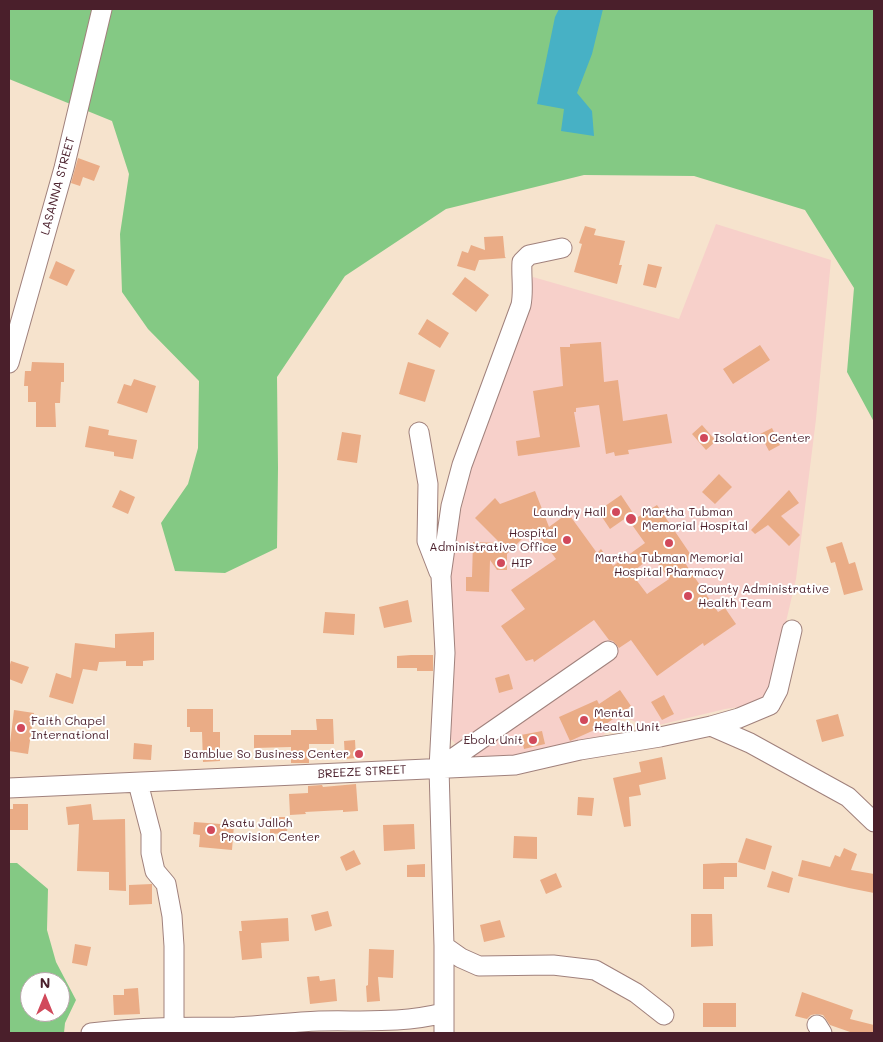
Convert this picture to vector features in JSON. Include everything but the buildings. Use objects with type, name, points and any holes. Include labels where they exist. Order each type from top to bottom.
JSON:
[{"type":"street","name":"LASANNA STREET","points":[[9,363],[64,168],[102,9]]},
{"type":"street","points":[[444,1033],[444,946],[438,768],[445,653],[440,576],[451,506],[462,465],[521,306],[524,290],[520,278],[522,262],[529,255],[562,248]]},
{"type":"street","points":[[419,432],[428,484],[428,541],[440,576]]},
{"type":"street","name":"BREEZE STREET","points":[[9,788],[514,765],[580,750],[660,737],[740,718],[770,705],[778,690],[792,630]]},
{"type":"street","points":[[438,768],[608,651]]},
{"type":"street","points":[[711,726],[750,743],[848,797],[874,822]]},
{"type":"street","points":[[138,782],[151,833],[151,854],[155,870],[166,884],[172,916],[175,1031]]},
{"type":"street","points":[[444,946],[461,958],[479,966],[553,965],[595,970],[636,993],[664,1015]]},
{"type":"street","points":[[91,1033],[110,1031],[175,1031],[319,1021],[384,1022],[422,1018],[444,1013]]},
{"type":"shaded area","name":"Martha Tubman Memorial Hospital","points":[[716,224],[831,260],[816,419],[796,579],[767,703],[725,709],[659,725],[642,725],[625,717],[601,737],[476,765],[450,738],[446,574],[472,463],[533,277],[679,319]]},
{"type":"green space","points":[[9,9],[874,9],[874,422],[847,372],[854,288],[805,210],[694,176],[584,175],[446,209],[345,276],[277,377],[277,548],[225,573],[175,571],[161,523],[188,484],[198,448],[199,381],[148,329],[122,292],[120,234],[129,174],[112,121],[9,79]]},
{"type":"green space","points":[[9,863],[17,863],[48,889],[47,930],[56,962],[61,972],[20,972],[20,1022],[65,1022],[64,1033],[9,1033]]},
{"type":"green space","points":[[70,989],[76,1000],[70,1013]]},
{"type":"water","points":[[559,9],[603,9],[592,54],[577,93],[592,111],[594,136],[561,131],[564,109],[537,104],[555,17]]},
{"type":"place","name":"Isolation Center","points":[[704,438]]},
{"type":"place","name":"Laundry Hall","points":[[616,512]]},
{"type":"place","name":"Martha Tubman Memorial Hospital","points":[[631,519]]},
{"type":"place","name":"Hospital Administrative Office","points":[[567,540]]},
{"type":"place","name":"Martha Tubman Memorial Hospital Pharmacy","points":[[669,543]]},
{"type":"place","name":"HIP","points":[[501,563]]},
{"type":"place","name":"County Administrative Health Team","points":[[688,596]]},
{"type":"place","name":"Mental Health Unit","points":[[584,720]]},
{"type":"place","name":"Faith Chapel International","points":[[21,728]]},
{"type":"place","name":"Ebola Unit","points":[[533,740]]},
{"type":"place","name":"Bamblue So Business Center","points":[[359,754]]},
{"type":"place","name":"Asatu Jalloh Provision Center","points":[[211,830]]}]
